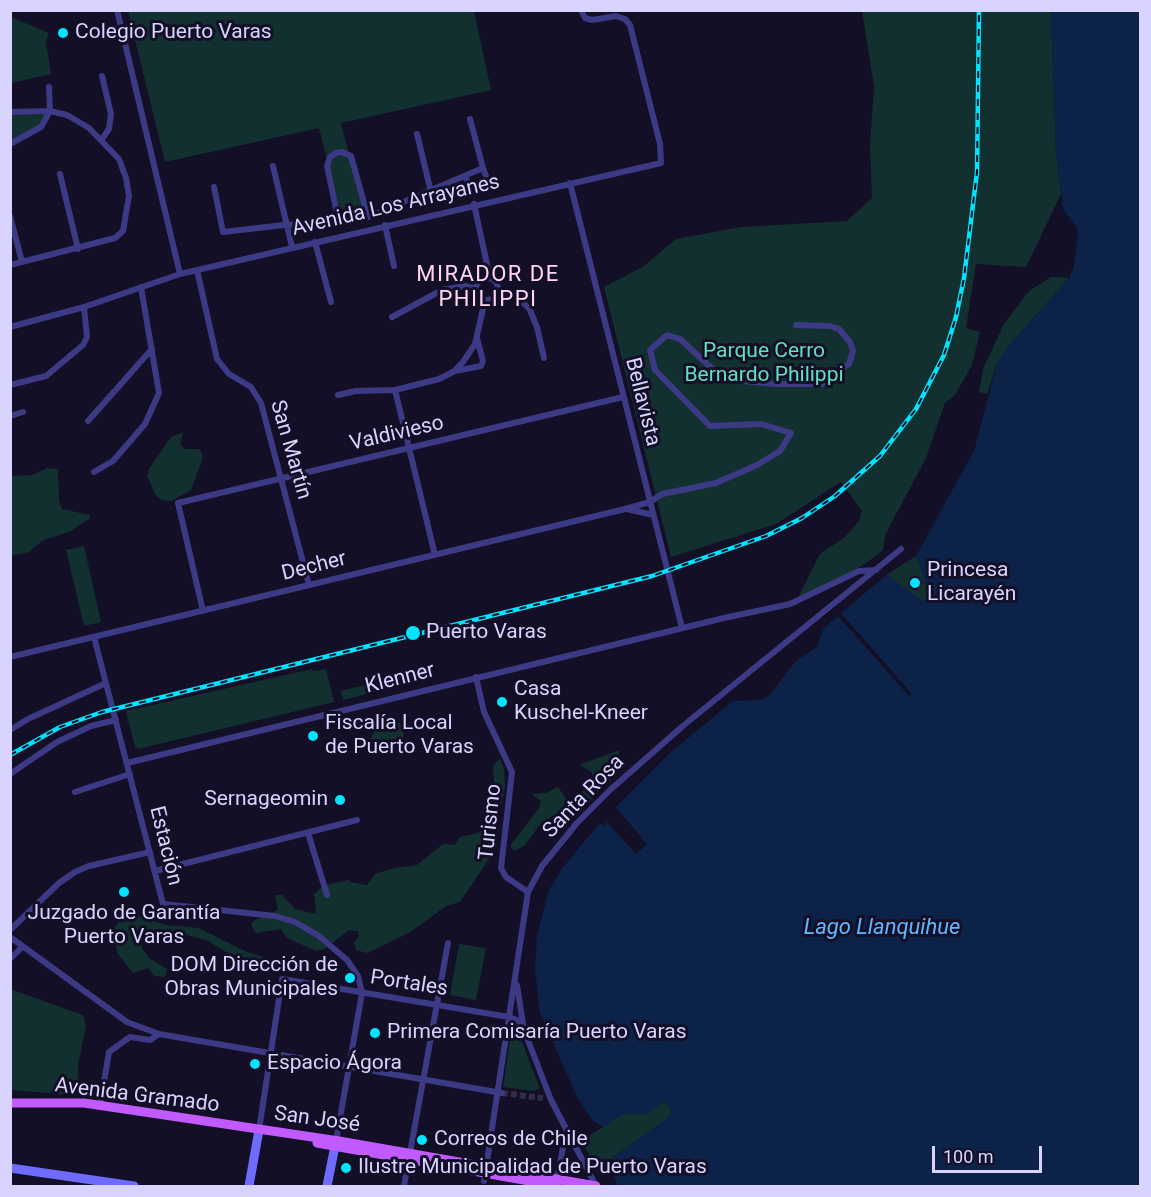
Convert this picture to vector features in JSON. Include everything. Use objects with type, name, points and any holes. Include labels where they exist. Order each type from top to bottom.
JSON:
[{"type":"main road","name":"Avenida Gramado","points":[[10,1103],[79,1103],[259,1130]]},
{"type":"main road","name":"San José","points":[[259,1130],[410,1157],[485,1174],[556,1185],[596,1186]]},
{"type":"main road","points":[[249,1186],[259,1130]]},
{"type":"main road","points":[[327,1186],[335,1144]]},
{"type":"main road","points":[[10,1168],[134,1186]]},
{"type":"street","points":[[117,10],[180,274]]},
{"type":"street","name":"Avenida Los Arrayanes","points":[[10,327],[84,307],[180,274],[474,204],[661,163],[660,144],[632,32],[625,19],[616,16],[592,20],[585,18],[581,10]]},
{"type":"street","points":[[102,76],[111,114],[109,129],[102,139]]},
{"type":"street","points":[[10,144],[41,127],[50,111],[49,87]]},
{"type":"street","points":[[10,112],[50,111],[75,119],[102,139],[118,159],[126,178],[129,203],[123,231],[107,242],[10,265]]},
{"type":"street","points":[[465,176],[472,187],[482,186],[487,179],[470,119]]},
{"type":"street","points":[[417,134],[431,192]]},
{"type":"street","points":[[339,223],[327,166],[330,158],[336,153],[342,152],[351,156],[368,217]]},
{"type":"street","points":[[273,166],[284,225],[292,247]]},
{"type":"street","points":[[214,187],[223,232],[284,225],[339,223],[368,217],[483,168]]},
{"type":"street","points":[[60,174],[78,249]]},
{"type":"street","name":"Bellavista","points":[[570,183],[682,628]]},
{"type":"street","points":[[474,204],[488,269],[487,278]]},
{"type":"street","points":[[10,216],[22,262]]},
{"type":"street","points":[[385,225],[394,266]]},
{"type":"street","points":[[315,242],[331,302]]},
{"type":"street","name":"San Martín","points":[[197,270],[217,359],[229,374],[256,392],[282,478],[309,585]]},
{"type":"street","points":[[485,300],[478,295],[476,290],[478,283],[487,278]]},
{"type":"street","points":[[485,300],[494,297],[498,290],[496,283],[487,278]]},
{"type":"street","points":[[392,317],[442,290],[465,286],[476,290]]},
{"type":"street","points":[[94,472],[113,461],[145,424],[159,393],[141,287]]},
{"type":"street","points":[[498,290],[515,296],[529,308],[537,327],[544,358]]},
{"type":"street","points":[[453,372],[468,357],[477,338],[485,300]]},
{"type":"street","points":[[10,385],[46,376],[83,345],[87,337],[84,307]]},
{"type":"street","name":"Decher","points":[[10,657],[625,509],[650,502],[662,494],[717,483],[757,465],[780,451],[791,433],[761,424],[710,426],[655,370],[650,350],[667,335],[680,339],[719,375],[731,380],[776,384],[822,384],[849,364],[853,351],[850,342],[839,329],[820,325],[796,326]]},
{"type":"street","points":[[338,395],[356,391],[395,390],[481,366],[483,361],[477,338]]},
{"type":"street","points":[[88,421],[152,349]]},
{"type":"street","points":[[395,390],[435,555]]},
{"type":"street","name":"Valdivieso","points":[[203,611],[178,503],[623,397]]},
{"type":"street","points":[[10,416],[24,412]]},
{"type":"street","name":"Decher","points":[[625,509],[652,515]]},
{"type":"street","name":"Santa Rosa","points":[[485,1174],[500,1093],[528,891],[542,866],[577,823],[610,790],[684,725],[901,549]]},
{"type":"street","name":"Klenner","points":[[127,763],[476,677],[790,604],[859,571],[877,570]]},
{"type":"street","name":"Estación","points":[[94,637],[163,904],[275,916],[303,926],[352,965],[358,976],[362,993]]},
{"type":"street","name":"Turismo","points":[[476,677],[484,712],[512,772],[501,868],[509,880],[528,891]]},
{"type":"street","points":[[10,730],[37,714],[106,682]]},
{"type":"street","points":[[10,774],[39,752],[73,733],[116,720]]},
{"type":"street","points":[[75,792],[130,774]]},
{"type":"street","points":[[154,871],[357,820]]},
{"type":"street","points":[[308,833],[327,895]]},
{"type":"street","points":[[10,930],[59,883],[75,872],[150,852]]},
{"type":"street","points":[[10,938],[127,1022],[159,1034],[500,1093]]},
{"type":"street","points":[[404,1186],[448,943]]},
{"type":"street","points":[[10,959],[22,947]]},
{"type":"street","points":[[516,971],[524,1030]]},
{"type":"street","name":"Portales","points":[[271,1053],[282,979],[509,1017]]},
{"type":"street","points":[[335,1144],[362,993]]},
{"type":"street","points":[[509,1017],[519,1021],[524,1030],[551,1100],[596,1186]]},
{"type":"street","points":[[100,1106],[109,1052],[130,1037],[150,1040],[159,1034]]},
{"type":"street","points":[[259,1130],[271,1053]]},
{"type":"street","points":[[543,1098],[551,1100]]},
{"type":"street","points":[[556,1185],[566,1131]]},
{"type":"green space","points":[[128,11],[474,11],[491,90],[341,123],[364,212],[345,213],[340,211],[319,128],[165,162]]},
{"type":"green space","name":"Parque Cerro Bernardo Philippi","points":[[862,11],[1051,11],[1056,151],[1061,194],[1026,267],[976,264],[966,328],[980,332],[972,365],[955,395],[945,403],[926,458],[885,535],[883,550],[865,564],[807,596],[799,596],[820,554],[846,536],[859,521],[862,511],[841,482],[776,524],[671,557],[604,287],[644,266],[676,239],[741,227],[847,221],[872,198],[870,146],[874,86]]},
{"type":"green space","points":[[11,17],[49,33],[46,42],[51,74],[11,83]]},
{"type":"green space","points":[[47,114],[40,126],[11,141],[10,115]]},
{"type":"green space","points":[[1051,277],[1069,278],[1007,348],[997,364],[987,394],[979,392],[983,369],[1004,324],[1029,291]]},
{"type":"green space","points":[[183,432],[180,444],[185,449],[199,449],[203,456],[201,463],[191,490],[171,501],[162,500],[156,496],[147,476],[150,467],[171,437]]},
{"type":"green space","points":[[47,468],[58,469],[59,501],[62,509],[90,515],[90,518],[71,531],[42,541],[29,552],[11,556],[11,476],[33,475]]},
{"type":"green space","points":[[84,546],[101,622],[84,626],[66,550]]},
{"type":"green space","points":[[916,556],[928,590],[926,600],[921,600],[886,575]]},
{"type":"green space","points":[[312,669],[313,671],[326,669],[334,702],[138,749],[135,747],[126,711]]},
{"type":"green space","points":[[388,679],[391,688],[343,700],[341,691]]},
{"type":"green space","points":[[388,721],[400,723],[404,732],[403,742],[381,751],[371,747],[369,742],[375,730]]},
{"type":"green space","points":[[619,750],[617,773],[568,824],[560,817],[552,816],[539,826],[524,846],[514,851],[510,846],[539,808],[541,801],[531,794],[546,793],[558,787],[568,801],[577,800],[592,777],[592,772],[579,765]]},
{"type":"green space","points":[[500,758],[504,769],[505,786],[491,856],[460,902],[446,906],[409,933],[367,953],[356,950],[354,942],[359,936],[358,931],[349,930],[325,949],[316,951],[287,938],[281,929],[256,933],[251,925],[255,920],[278,910],[275,895],[282,895],[295,909],[316,914],[314,894],[324,885],[350,880],[350,882],[367,885],[375,874],[394,868],[417,865],[443,844],[455,845],[460,837],[478,833],[485,827],[487,812],[495,799],[493,766]]},
{"type":"green space","points":[[132,914],[166,925],[199,928],[247,952],[271,959],[276,965],[228,953],[206,940],[168,930],[156,937],[141,929],[142,948],[149,958],[167,969],[165,977],[154,976],[148,968],[133,973],[118,954],[112,932],[120,920],[133,918]]},
{"type":"green space","points":[[459,944],[486,948],[476,1000],[450,995]]},
{"type":"green space","points":[[10,989],[83,1015],[86,1026],[78,1065],[79,1087],[75,1095],[12,1090]]},
{"type":"green space","points":[[512,1026],[516,1026],[540,1089],[533,1091],[503,1087]]},
{"type":"green space","points":[[664,1101],[672,1109],[668,1118],[607,1162],[596,1165],[581,1141],[623,1114],[646,1114]]},
{"type":"water","name":"Lago Llanquihue","points":[[1051,11],[1140,11],[1140,1186],[618,1186],[607,1162],[668,1118],[672,1109],[664,1101],[646,1114],[623,1114],[604,1127],[593,1121],[577,1097],[540,1013],[535,969],[537,936],[549,890],[564,866],[600,823],[670,753],[733,701],[761,700],[769,696],[796,661],[817,647],[824,628],[886,575],[921,600],[926,600],[928,590],[916,556],[974,451],[997,364],[1007,348],[1069,278],[1074,266],[1078,234],[1077,228],[1063,209],[1056,151]]},
{"type":"pier","points":[[841,613],[912,694],[909,696],[838,616]]},
{"type":"pier","points":[[614,805],[647,844],[636,854],[607,822],[603,826],[598,821]]},
{"type":"tunnel","points":[[502,1093],[543,1098]]},
{"type":"railway","points":[[10,755],[60,727],[102,712],[652,576],[766,536],[802,518],[835,496],[880,456],[916,409],[944,355],[956,317],[964,278],[977,172],[979,10]]},
{"type":"place","name":"Colegio Puerto Varas","points":[[63,33]]},
{"type":"place","name":"Princesa Licarayén","points":[[915,583]]},
{"type":"place","name":"Puerto Varas","points":[[413,633]]},
{"type":"place","name":"Casa Kuschel-Kneer","points":[[502,702]]},
{"type":"place","name":"Fiscalía Local de Puerto Varas","points":[[313,736]]},
{"type":"place","name":"Sernageomin","points":[[340,800]]},
{"type":"place","name":"Juzgado de Garantía Puerto Varas","points":[[124,892]]},
{"type":"place","name":"DOM Dirección de Obras Municipales","points":[[350,978]]},
{"type":"place","name":"Primera Comisaría Puerto Varas","points":[[375,1033]]},
{"type":"place","name":"Espacio Ágora","points":[[255,1064]]},
{"type":"place","name":"Correos de Chile","points":[[422,1140]]},
{"type":"place","name":"Ilustre Municipalidad de Puerto Varas","points":[[346,1168]]},
{"type":"district","name":"MIRADOR DE PHILIPPI","points":[[488,288]]}]
